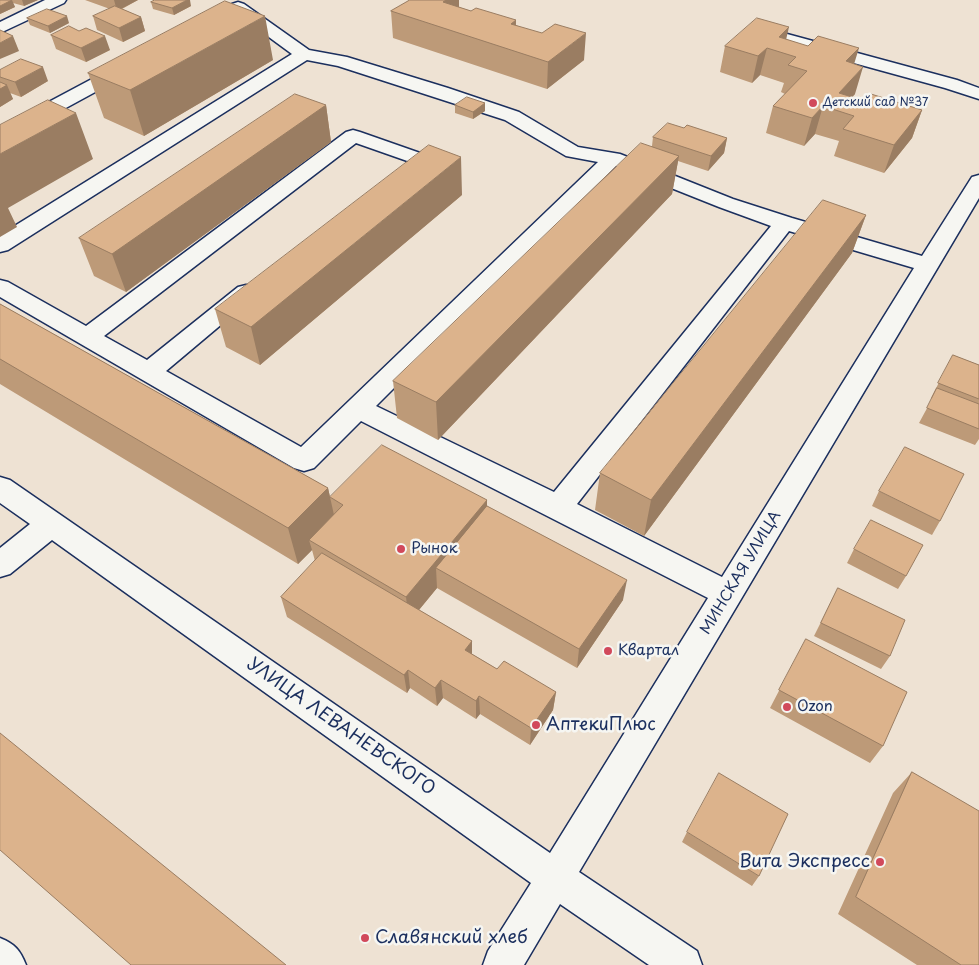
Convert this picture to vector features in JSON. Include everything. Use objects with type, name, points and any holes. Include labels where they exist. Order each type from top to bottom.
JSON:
[{"type":"street","points":[[0,28],[58,0]]},
{"type":"street","points":[[221,16],[245,3],[304,54],[341,61],[451,95],[512,116],[573,152],[613,158],[726,203],[784,223],[928,266]]},
{"type":"street","points":[[776,36],[951,84],[979,94]]},
{"type":"street","points":[[0,245],[304,54]]},
{"type":"street","points":[[0,136],[145,58]]},
{"type":"street","points":[[87,337],[352,136],[412,157],[397,169]]},
{"type":"street","points":[[0,287],[304,461],[613,158]]},
{"type":"street","name":"МИНСКАЯ УЛИЦА","points":[[502,965],[979,181]]},
{"type":"street","points":[[558,506],[784,223]]},
{"type":"street","points":[[148,372],[261,280]]},
{"type":"street","points":[[358,408],[558,506],[728,594]]},
{"type":"street","name":"УЛИЦА ЛЕВАНЕВСКОГО","points":[[0,488],[556,879],[683,965]]},
{"type":"street","points":[[0,565],[51,524]]},
{"type":"street","points":[[0,957],[8,965]]},
{"type":"building","points":[[0,0],[12,0],[0,6]]},
{"type":"building","points":[[155,0],[187,0],[172,8],[151,2]]},
{"type":"building","points":[[410,0],[446,0],[443,2],[471,11],[476,8],[516,20],[511,24],[542,33],[555,24],[586,33],[548,62],[391,11]]},
{"type":"building","points":[[225,1],[265,16],[130,90],[88,73]]},
{"type":"building","points":[[115,6],[141,17],[119,28],[93,16]]},
{"type":"building","points":[[47,9],[67,16],[48,26],[27,18]]},
{"type":"building","points":[[757,18],[789,27],[779,37],[808,46],[818,36],[859,48],[846,61],[863,67],[839,93],[865,101],[871,94],[922,110],[894,145],[843,129],[854,116],[823,106],[812,118],[773,106],[807,71],[788,65],[796,57],[767,48],[758,56],[725,46]]},
{"type":"building","points":[[69,26],[79,31],[86,28],[105,36],[81,48],[51,35]]},
{"type":"building","points":[[0,30],[13,36],[0,43]]},
{"type":"building","points":[[21,59],[43,67],[15,82],[0,77],[0,70]]},
{"type":"building","points":[[0,82],[7,85],[0,89]]},
{"type":"building","points":[[295,94],[326,105],[112,254],[79,238]]},
{"type":"building","points":[[467,97],[485,103],[473,112],[455,105]]},
{"type":"building","points":[[48,100],[76,113],[0,154],[0,125]]},
{"type":"building","points":[[668,123],[684,128],[687,125],[727,138],[711,156],[653,137]]},
{"type":"building","points":[[641,143],[679,156],[436,402],[393,381]]},
{"type":"building","points":[[429,145],[461,157],[251,327],[215,309]]},
{"type":"building","points":[[823,200],[866,215],[651,500],[600,473]]},
{"type":"building","points":[[0,304],[328,488],[288,528],[0,359]]},
{"type":"building","points":[[953,355],[979,365],[979,399],[938,383]]},
{"type":"building","points":[[937,388],[979,404],[979,429],[927,408]]},
{"type":"building","name":"Рынок","points":[[382,445],[487,500],[406,597],[309,540],[343,505],[330,497]]},
{"type":"building","points":[[905,447],[964,474],[940,521],[879,491]]},
{"type":"building","points":[[487,506],[627,580],[579,649],[436,568]]},
{"type":"building","points":[[871,520],[923,545],[906,576],[854,549]]},
{"type":"building","points":[[322,553],[472,641],[465,650],[497,669],[504,661],[556,692],[531,728],[479,696],[476,701],[441,680],[435,688],[408,670],[404,675],[281,597]]},
{"type":"building","points":[[838,588],[905,620],[890,656],[821,623]]},
{"type":"building","points":[[806,639],[907,692],[883,746],[779,690]]},
{"type":"building","points":[[0,733],[286,965],[131,965],[0,850]]},
{"type":"building","points":[[912,772],[979,811],[979,965],[961,965],[856,897]]},
{"type":"building","points":[[719,773],[788,814],[759,876],[687,832]]},
{"type":"place","name":"Детский сад №37","points":[[813,103]]},
{"type":"place","name":"Рынок","points":[[401,549]]},
{"type":"place","name":"Квартал","points":[[608,651]]},
{"type":"place","name":"Ozon","points":[[787,707]]},
{"type":"place","name":"АптекиПлюс","points":[[536,725]]},
{"type":"place","name":"Вита Экспресс","points":[[880,862]]},
{"type":"place","name":"Славянский хлеб","points":[[365,938]]}]
